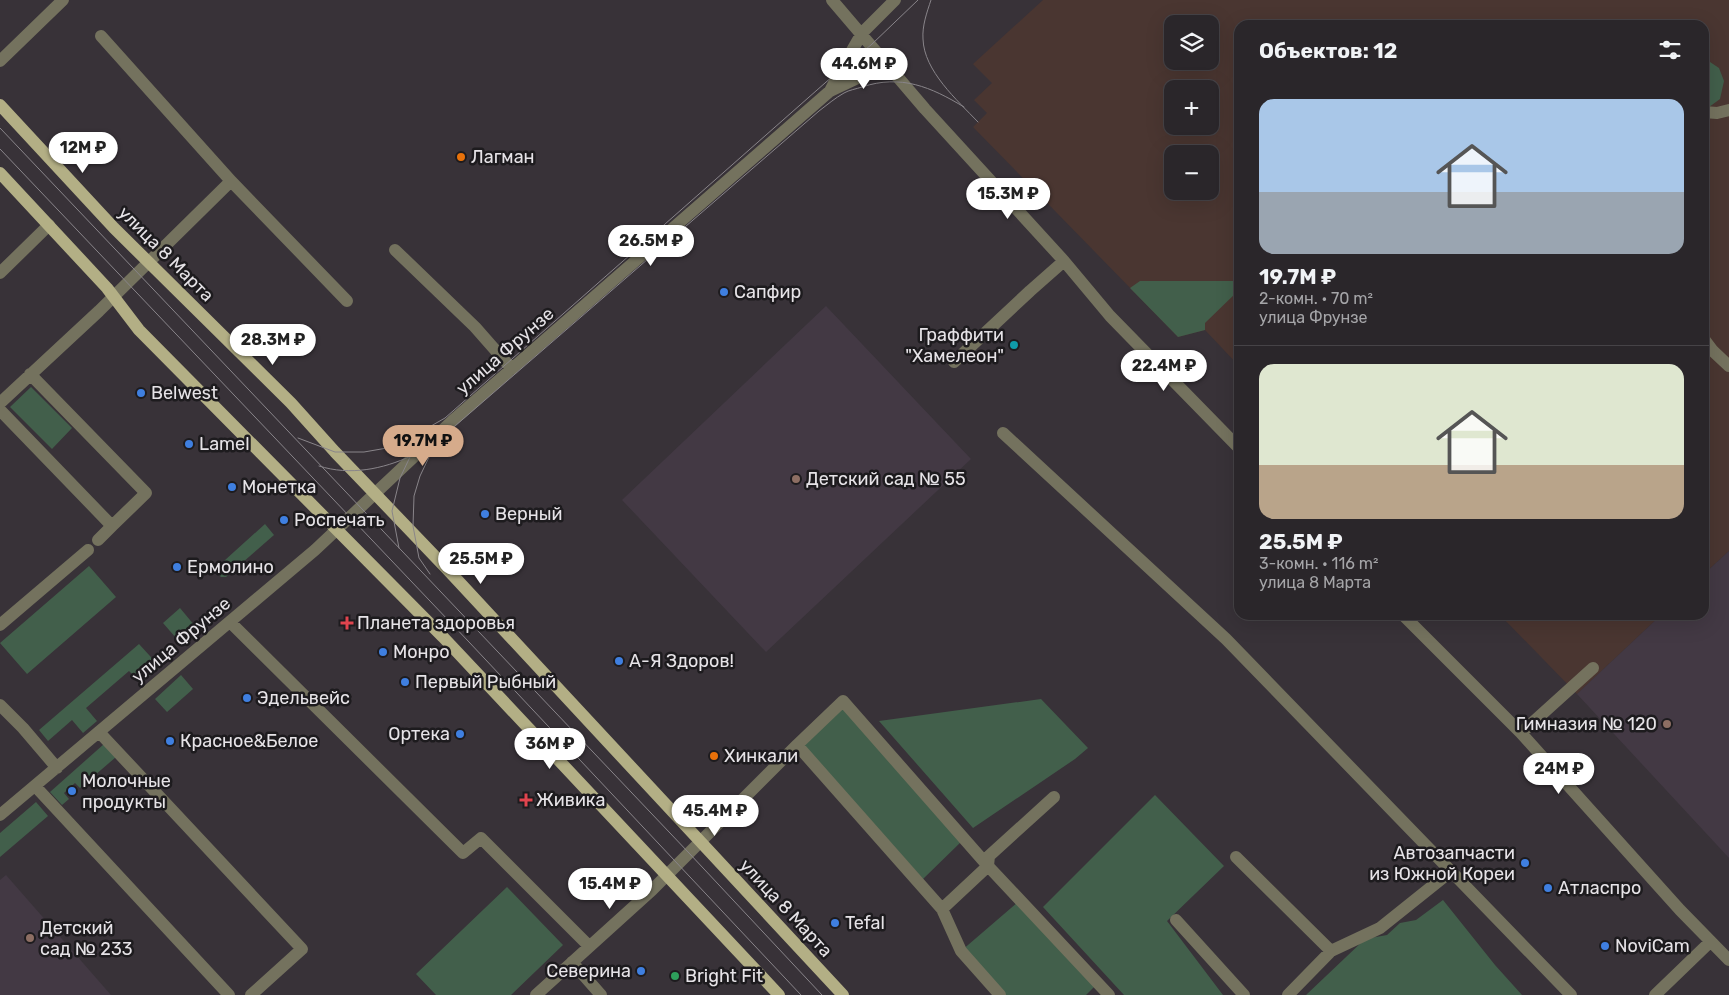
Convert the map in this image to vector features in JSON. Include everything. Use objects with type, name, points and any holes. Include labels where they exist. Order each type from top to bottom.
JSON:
[{"type":"main road","name":"улица 8 Марта","points":[[0,105],[114,228],[291,403],[844,995]]},
{"type":"main road","points":[[0,173],[114,296],[139,330],[443,637],[779,995]]},
{"type":"street","points":[[0,61],[63,0]]},
{"type":"street","points":[[832,0],[925,109],[1064,261],[1110,316],[1234,443]]},
{"type":"street","name":"улица Фрунзе","points":[[830,91],[862,33],[895,0]]},
{"type":"street","points":[[101,36],[232,181],[347,301]]},
{"type":"street","name":"улица Фрунзе","points":[[0,816],[338,529],[452,421],[830,91],[886,64]]},
{"type":"street","points":[[1709,112],[1717,113],[1729,110]]},
{"type":"street","points":[[0,402],[114,296],[232,181]]},
{"type":"street","points":[[0,273],[49,225]]},
{"type":"street","points":[[394,250],[475,327],[512,369]]},
{"type":"street","points":[[954,362],[1064,261]]},
{"type":"street","points":[[1709,344],[1729,366]]},
{"type":"street","points":[[30,374],[146,493],[98,540]]},
{"type":"street","points":[[0,410],[112,526]]},
{"type":"street","points":[[1003,433],[1226,640],[1571,995]]},
{"type":"street","points":[[0,625],[88,550]]},
{"type":"street","points":[[1408,620],[1521,733],[1710,942],[1729,960]]},
{"type":"street","points":[[230,622],[463,853],[481,838],[590,946]]},
{"type":"street","points":[[1521,733],[1593,668]]},
{"type":"street","points":[[536,995],[667,875],[843,701],[988,866],[1107,995]]},
{"type":"street","points":[[0,705],[23,728],[57,768]]},
{"type":"street","points":[[99,732],[302,949],[251,995]]},
{"type":"street","points":[[797,745],[942,909],[961,951],[1000,995]]},
{"type":"street","points":[[35,786],[229,995]]},
{"type":"street","points":[[942,909],[988,866],[989,856],[1054,797]]},
{"type":"street","points":[[1236,857],[1331,951]]},
{"type":"street","points":[[1288,995],[1331,951],[1380,928],[1450,872]]},
{"type":"street","points":[[1176,920],[1244,995]]},
{"type":"street","points":[[1655,995],[1710,942]]},
{"type":"street","points":[[572,962],[601,995]]},
{"type":"shaded area","points":[[1043,0],[1729,0],[1729,551],[1709,569],[1709,20],[1234,20],[1234,361],[1205,330],[1178,337],[973,127],[987,113],[974,100],[992,83],[973,64]]},
{"type":"shaded area","name":"Детский сад № 55","points":[[826,306],[971,459],[766,652],[622,500]]},
{"type":"shaded area","name":"Гимназия № 120","points":[[1729,551],[1729,858],[1577,694],[1656,620],[1709,620],[1709,569]]},
{"type":"shaded area","points":[[1505,620],[1656,620],[1577,694]]},
{"type":"shaded area","name":"Детский сад № 233","points":[[6,875],[111,995],[0,995],[0,880]]},
{"type":"green space","points":[[1709,61],[1719,68],[1724,81],[1720,99],[1709,107]]},
{"type":"green space","points":[[1140,281],[1234,281],[1234,295],[1205,323],[1205,330],[1178,337],[1130,288]]},
{"type":"green space","points":[[31,387],[72,428],[52,449],[10,407]]},
{"type":"green space","points":[[265,524],[274,535],[226,577],[221,577],[214,570]]},
{"type":"green space","points":[[89,566],[116,597],[27,674],[0,643]]},
{"type":"green space","points":[[180,608],[200,632],[183,646],[163,623]]},
{"type":"green space","points":[[139,644],[160,667],[141,683],[129,671],[86,708],[97,721],[83,733],[72,720],[48,741],[39,730]]},
{"type":"green space","points":[[181,675],[193,689],[167,712],[155,699]]},
{"type":"green space","points":[[1041,699],[1088,748],[1075,759],[973,828],[879,721]]},
{"type":"green space","points":[[844,705],[963,840],[923,879],[803,745]]},
{"type":"green space","points":[[104,744],[116,757],[80,788],[75,783],[64,793],[69,799],[62,805],[50,792]]},
{"type":"green space","points":[[1155,795],[1224,866],[1167,921],[1223,995],[1124,995],[1043,907]]},
{"type":"green space","points":[[36,802],[48,816],[0,857],[0,833]]},
{"type":"green space","points":[[507,887],[563,945],[511,995],[436,995],[416,974]]},
{"type":"green space","points":[[1443,900],[1495,965],[1522,995],[1306,995],[1365,939],[1387,935],[1400,923],[1416,920]]},
{"type":"green space","points":[[1018,902],[1095,986],[1086,995],[1003,995],[961,951]]},
{"type":"tram line","points":[[298,438],[335,452],[364,452],[387,448],[410,438],[445,418],[842,68],[871,45],[918,0]]},
{"type":"tram line","points":[[931,0],[923,34],[925,51],[929,62],[943,84],[978,122]]},
{"type":"tram line","points":[[430,574],[419,558],[413,526],[414,496],[420,476],[431,453],[455,426],[819,111],[841,95],[850,90],[876,83],[903,82],[928,88],[964,107]]},
{"type":"tram line","points":[[0,128],[822,995]]},
{"type":"tram line","points":[[0,149],[469,642],[801,995]]},
{"type":"tram line","points":[[399,548],[392,511],[400,478],[410,457],[436,427]]},
{"type":"tram line","points":[[319,466],[354,471],[366,470],[378,468],[411,456]]},
{"type":"place","name":"Лагман","points":[[461,157]]},
{"type":"place","name":"Сапфир","points":[[724,292]]},
{"type":"place","name":"Граффити \"Хамелеон\"","points":[[1014,345]]},
{"type":"place","name":"Belwest","points":[[141,393]]},
{"type":"place","name":"Lamel","points":[[189,444]]},
{"type":"place","name":"Детский сад № 55","points":[[796,479]]},
{"type":"place","name":"Монетка","points":[[232,487]]},
{"type":"place","name":"Верный","points":[[485,514]]},
{"type":"place","name":"Роспечать","points":[[284,520]]},
{"type":"place","name":"Ермолино","points":[[177,567]]},
{"type":"place","name":"Планета здоровья","points":[[347,623]]},
{"type":"place","name":"Монро","points":[[383,652]]},
{"type":"place","name":"А-Я Здоров!","points":[[619,661]]},
{"type":"place","name":"Первый Рыбный","points":[[405,682]]},
{"type":"place","name":"Эдельвейс","points":[[247,698]]},
{"type":"place","name":"Гимназия № 120","points":[[1667,724]]},
{"type":"place","name":"Ортека","points":[[460,734]]},
{"type":"place","name":"Красное&Белое","points":[[170,741]]},
{"type":"place","name":"Хинкали","points":[[714,756]]},
{"type":"place","name":"Молочные продукты","points":[[72,791]]},
{"type":"place","name":"Живика","points":[[526,800]]},
{"type":"place","name":"Автозапчасти из Южной Кореи","points":[[1525,863]]},
{"type":"place","name":"Атласпро","points":[[1548,888]]},
{"type":"place","name":"Tefal","points":[[835,923]]},
{"type":"place","name":"Детский сад № 233","points":[[30,938]]},
{"type":"place","name":"NoviСam","points":[[1605,946]]},
{"type":"place","name":"Северина","points":[[641,971]]},
{"type":"place","name":"Bright Fit","points":[[675,976]]}]
